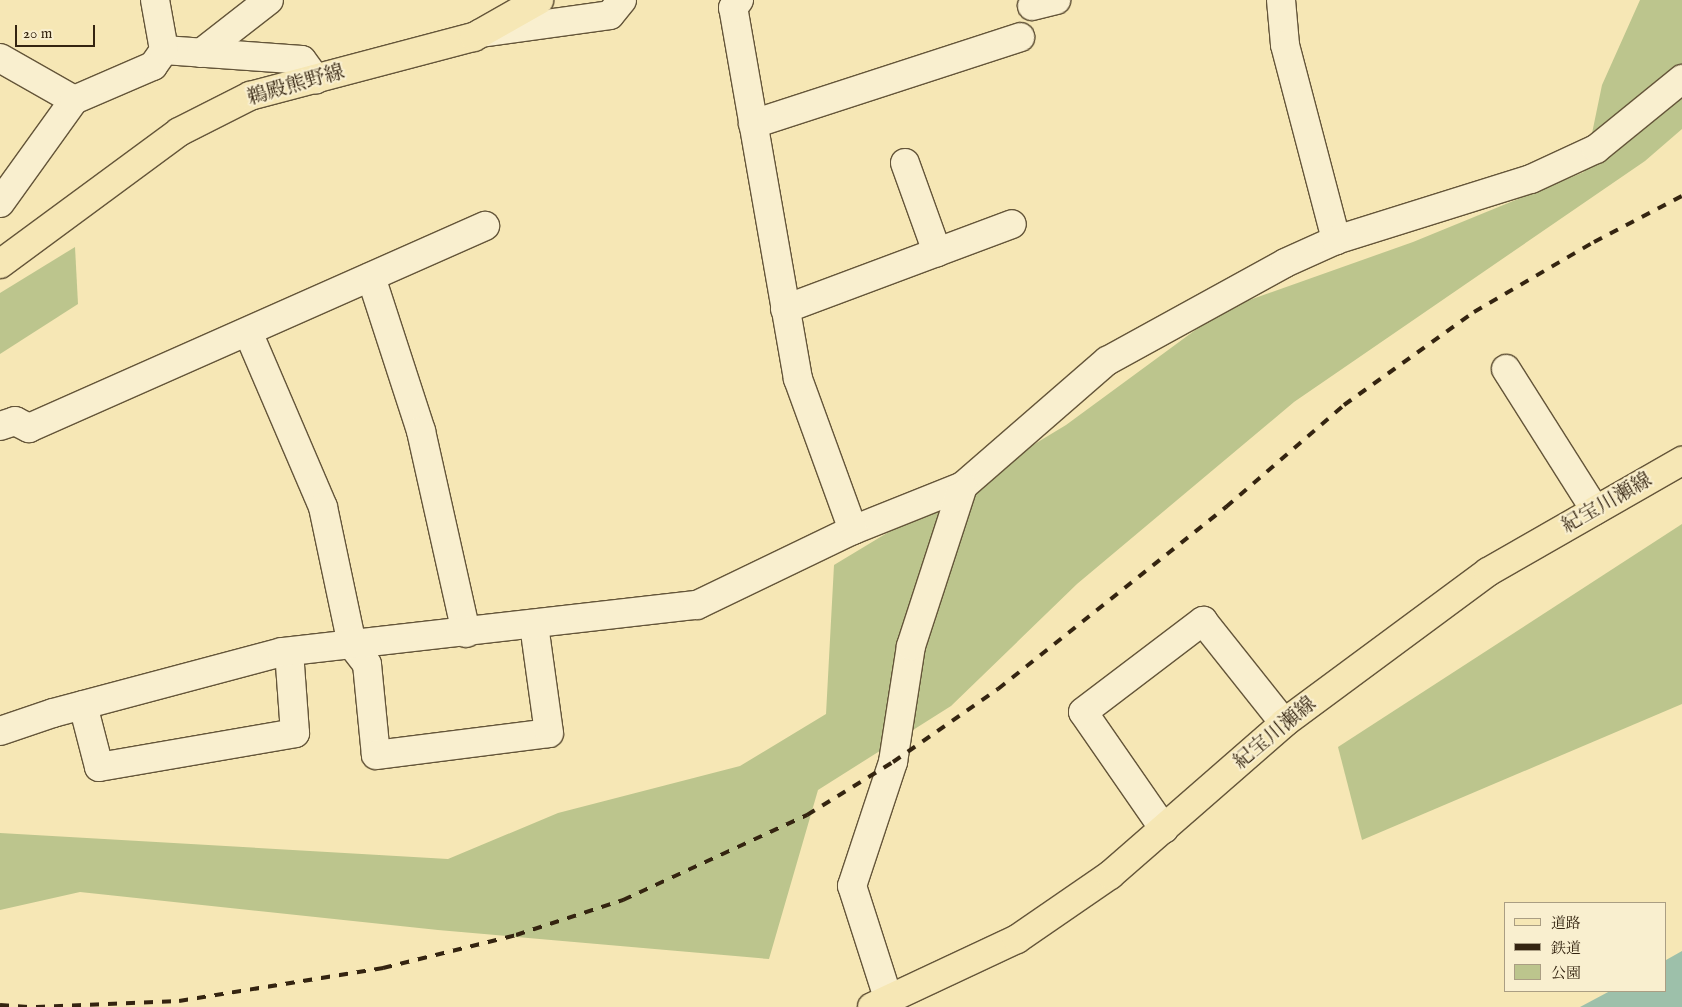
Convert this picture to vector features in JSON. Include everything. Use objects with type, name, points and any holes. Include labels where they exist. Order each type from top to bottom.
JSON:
[{"type":"main road","name":"鵜殿熊野線","points":[[0,264],[179,132],[250,96],[481,33],[538,0]]},
{"type":"main road","name":"紀宝川瀬線","points":[[880,1004],[1017,939],[1110,875],[1284,723],[1488,572],[1682,461]]},
{"type":"street","points":[[0,203],[74,100],[153,66],[164,50],[155,0]]},
{"type":"street","points":[[201,53],[269,0]]},
{"type":"street","points":[[481,33],[610,15],[622,0]]},
{"type":"street","points":[[738,0],[733,8],[798,379],[853,530]]},
{"type":"street","points":[[1281,0],[1286,45],[1336,240]]},
{"type":"street","points":[[753,124],[1020,37]]},
{"type":"street","points":[[164,50],[302,60],[316,79]]},
{"type":"street","points":[[0,58],[74,100]]},
{"type":"street","points":[[0,731],[83,705],[289,652],[697,605],[853,530],[963,486],[1107,361],[1285,264],[1336,240],[1531,179],[1596,149],[1682,79]]},
{"type":"street","points":[[905,163],[937,252]]},
{"type":"street","points":[[785,309],[1012,224]]},
{"type":"street","points":[[0,426],[14,420],[30,428],[485,226]]},
{"type":"street","points":[[371,277],[421,431],[466,633]]},
{"type":"street","points":[[248,332],[323,507],[352,645],[367,664],[376,755],[549,733],[534,625]]},
{"type":"street","points":[[1506,368],[1595,510]]},
{"type":"street","points":[[880,1004],[852,886],[894,762],[911,646],[963,486]]},
{"type":"street","points":[[1164,829],[1083,712],[1203,621],[1284,723]]},
{"type":"street","points":[[83,705],[98,767],[295,733],[289,652]]},
{"type":"green space","points":[[1640,0],[1682,0],[1682,129],[1645,161],[1294,402],[1077,584],[951,706],[818,790],[769,959],[438,930],[80,892],[0,910],[0,833],[448,859],[558,813],[740,766],[826,714],[834,565],[1066,425],[1224,309],[1413,242],[1584,172],[1602,85]]},
{"type":"green space","points":[[75,247],[78,304],[0,354],[0,293]]},
{"type":"green space","points":[[1682,524],[1682,704],[1362,840],[1338,747]]},
{"type":"shaded area","points":[[1682,951],[1682,1007],[1580,1007],[1608,992],[1667,992],[1667,959]]},
{"type":"railway","points":[[36,1007],[179,1001],[383,968],[516,935],[623,900],[807,815],[893,762],[998,689],[1226,507],[1344,405],[1474,312],[1594,242],[1682,196]]},
{"type":"railway","points":[[0,1005],[32,1007]]}]
